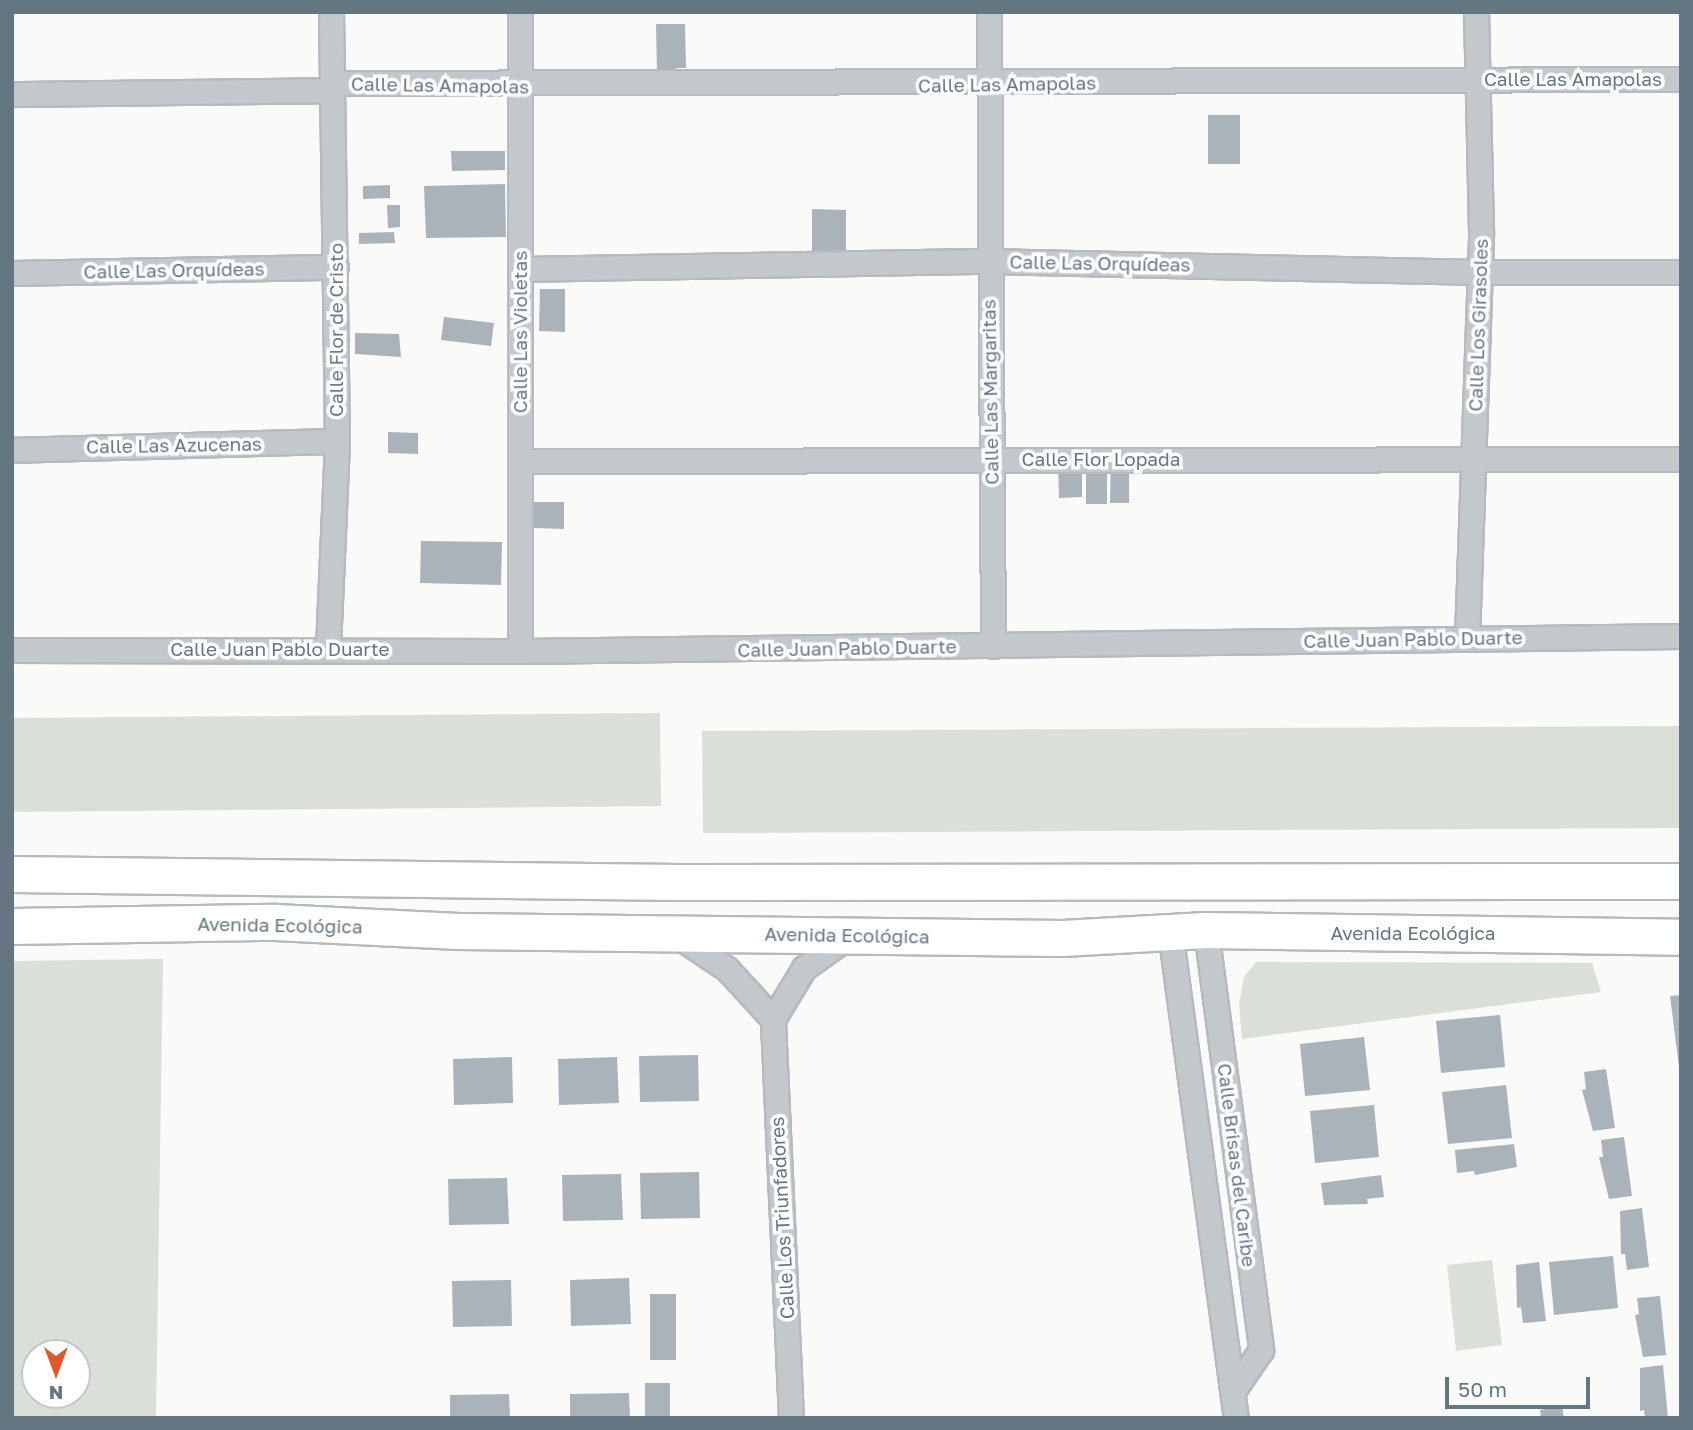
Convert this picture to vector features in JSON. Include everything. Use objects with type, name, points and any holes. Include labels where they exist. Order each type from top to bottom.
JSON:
[{"type":"main road","points":[[12,874],[665,882],[1681,881]]},
{"type":"main road","name":"Avenida Ecológica","points":[[12,926],[275,922],[458,931],[1062,938],[1206,930],[1681,937]]},
{"type":"street","name":"Calle Flor de Cristo","points":[[328,648],[337,441],[331,12]]},
{"type":"street","name":"Calle Las Violetas","points":[[520,12],[520,651]]},
{"type":"street","name":"Calle Las Margaritas","points":[[989,12],[993,646]]},
{"type":"street","name":"Calle Los Girasoles","points":[[1467,639],[1479,272],[1476,12]]},
{"type":"street","name":"Calle Las Amapolas","points":[[12,94],[332,87],[989,85],[1478,78],[1681,79]]},
{"type":"street","name":"Calle Las Orquídeas","points":[[520,269],[989,261],[1479,272],[1681,272]]},
{"type":"street","name":"Calle Las Orquídeas","points":[[12,273],[336,267]]},
{"type":"street","name":"Calle Las Azucenas","points":[[12,450],[337,441]]},
{"type":"street","name":"Calle Flor Lopada","points":[[520,461],[1681,459]]},
{"type":"street","name":"Calle Juan Pablo Duarte","points":[[12,650],[328,648],[520,651],[1681,636]]},
{"type":"street","name":"Calle Brisas del Caribe","points":[[1206,930],[1261,1350],[1233,1391]]},
{"type":"street","name":"Calle Brisas del Caribe","points":[[1170,931],[1236,1418]]},
{"type":"street","points":[[673,933],[727,969],[773,1019],[804,968],[852,934]]},
{"type":"street","name":"Calle Los Triunfadores","points":[[773,1019],[791,1418]]},
{"type":"shaded area","points":[[660,713],[661,806],[12,812],[12,718]]},
{"type":"shaded area","points":[[1681,726],[1681,828],[703,833],[702,731]]},
{"type":"shaded area","points":[[163,959],[156,1418],[12,1418],[12,961]]},
{"type":"shaded area","points":[[1256,962],[1592,963],[1601,992],[1242,1039],[1239,1004],[1244,977]]},
{"type":"shaded area","points":[[1492,1260],[1502,1345],[1456,1351],[1447,1265]]},
{"type":"building","points":[[656,24],[685,24],[686,68],[676,68],[676,74],[657,74]]},
{"type":"building","points":[[1208,115],[1240,115],[1240,164],[1208,164]]},
{"type":"building","points":[[451,151],[505,151],[505,170],[452,171]]},
{"type":"building","points":[[505,184],[506,237],[426,238],[424,186]]},
{"type":"building","points":[[390,185],[390,198],[363,199],[363,186]]},
{"type":"building","points":[[387,205],[400,205],[400,227],[388,228]]},
{"type":"building","points":[[812,209],[846,210],[846,256],[812,256]]},
{"type":"building","points":[[394,232],[395,243],[359,244],[359,233]]},
{"type":"building","points":[[540,289],[565,289],[565,332],[539,331]]},
{"type":"building","points":[[444,317],[494,323],[491,346],[441,340]]},
{"type":"building","points":[[355,333],[399,334],[401,357],[355,354]]},
{"type":"building","points":[[388,432],[418,433],[418,454],[388,453]]},
{"type":"building","points":[[1111,461],[1129,461],[1129,503],[1110,503]]},
{"type":"building","points":[[1082,462],[1082,497],[1059,498],[1058,463]]},
{"type":"building","points":[[1086,462],[1107,462],[1107,504],[1086,504]]},
{"type":"building","points":[[534,502],[564,502],[564,529],[534,528]]},
{"type":"building","points":[[421,541],[502,542],[501,585],[420,583]]},
{"type":"building","points":[[1681,995],[1681,1067],[1679,1067],[1670,996]]},
{"type":"building","points":[[1500,1015],[1505,1067],[1441,1073],[1436,1021]]},
{"type":"building","points":[[1364,1037],[1370,1090],[1305,1096],[1300,1044]]},
{"type":"building","points":[[698,1055],[699,1101],[640,1102],[639,1056]]},
{"type":"building","points":[[512,1057],[513,1103],[454,1105],[453,1059]]},
{"type":"building","points":[[617,1057],[619,1103],[559,1105],[558,1059]]},
{"type":"building","points":[[1606,1069],[1615,1128],[1593,1131],[1582,1090],[1586,1089],[1584,1072]]},
{"type":"building","points":[[1506,1085],[1512,1138],[1448,1144],[1442,1092]]},
{"type":"building","points":[[1374,1105],[1379,1157],[1315,1163],[1310,1111]]},
{"type":"building","points":[[1624,1137],[1632,1196],[1609,1199],[1599,1157],[1603,1157],[1601,1140]]},
{"type":"building","points":[[1514,1144],[1517,1167],[1475,1175],[1474,1171],[1457,1173],[1455,1150]]},
{"type":"building","points":[[699,1172],[700,1218],[641,1219],[640,1173]]},
{"type":"building","points":[[621,1174],[623,1220],[563,1221],[562,1175]]},
{"type":"building","points":[[1381,1175],[1384,1197],[1367,1199],[1368,1204],[1324,1205],[1321,1183]]},
{"type":"building","points":[[507,1178],[509,1224],[449,1225],[448,1179]]},
{"type":"building","points":[[1642,1208],[1649,1267],[1627,1270],[1625,1254],[1621,1254],[1620,1211]]},
{"type":"building","points":[[1613,1256],[1618,1308],[1554,1315],[1549,1262]]},
{"type":"building","points":[[1539,1262],[1546,1321],[1523,1323],[1521,1307],[1517,1308],[1516,1265]]},
{"type":"building","points":[[629,1278],[631,1324],[571,1326],[570,1280]]},
{"type":"building","points":[[511,1280],[512,1326],[453,1327],[452,1281]]},
{"type":"building","points":[[650,1294],[676,1294],[676,1360],[650,1360]]},
{"type":"building","points":[[1660,1296],[1666,1355],[1643,1357],[1635,1315],[1639,1314],[1637,1298]]},
{"type":"building","points":[[1663,1365],[1668,1418],[1645,1418],[1644,1410],[1640,1411],[1640,1368]]},
{"type":"building","points":[[645,1383],[670,1383],[670,1418],[645,1418]]},
{"type":"building","points":[[629,1393],[630,1418],[570,1418],[570,1394]]},
{"type":"building","points":[[509,1394],[510,1418],[450,1418],[450,1395]]},
{"type":"building","points":[[1562,1406],[1564,1418],[1541,1418],[1540,1410]]}]
